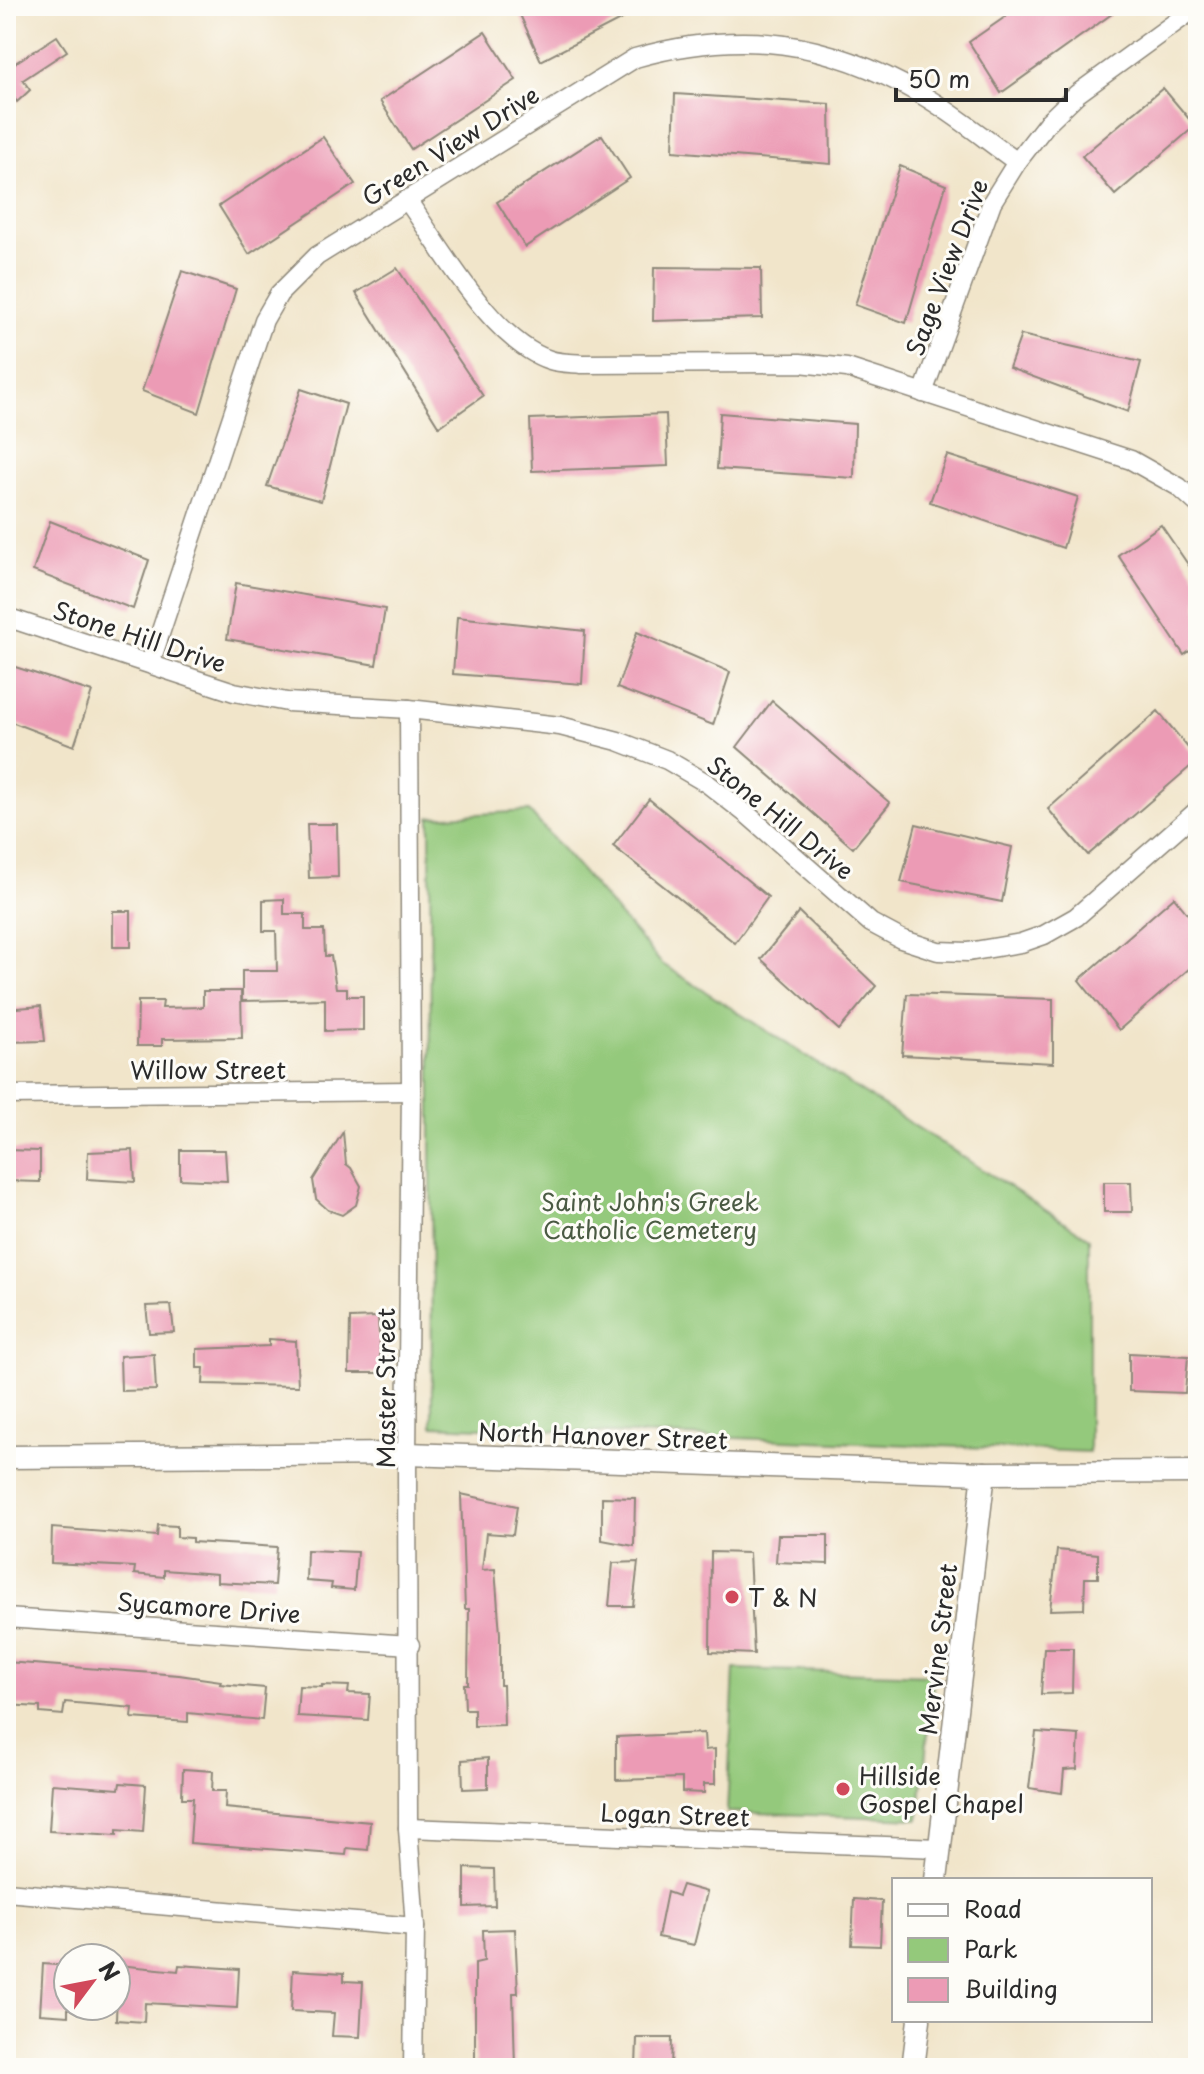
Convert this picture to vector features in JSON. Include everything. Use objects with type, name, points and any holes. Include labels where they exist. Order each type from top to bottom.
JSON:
[{"type":"street","name":"Sage View Drive","points":[[923,393],[992,202],[1017,162],[1048,122],[1077,94],[1198,6]]},
{"type":"street","name":"Green View Drive","points":[[150,664],[264,320],[279,294],[317,256],[635,58],[674,47],[730,42],[781,43],[824,51],[866,65],[925,96],[1017,162]]},
{"type":"street","points":[[407,200],[489,316],[519,344],[550,360],[581,364],[800,363],[847,368],[1131,460],[1179,487],[1198,504]]},
{"type":"street","name":"Stone Hill Drive","points":[[6,617],[234,692],[287,702],[409,709],[560,726],[618,741],[667,760],[708,784],[871,923],[901,939],[938,951],[968,952],[1021,943],[1044,935],[1076,917],[1198,810]]},
{"type":"street","name":"Master Street","points":[[409,709],[408,1828],[415,1927],[413,2068]]},
{"type":"street","name":"Willow Street","points":[[6,1095],[411,1091]]},
{"type":"street","name":"North Hanover Street","points":[[6,1457],[407,1454],[984,1473],[1198,1472]]},
{"type":"street","name":"Mervine Street","points":[[936,1878],[984,1473]]},
{"type":"street","name":"Sycamore Drive","points":[[6,1618],[410,1645]]},
{"type":"street","name":"Logan Street","points":[[408,1828],[939,1848]]},
{"type":"street","points":[[6,1892],[415,1927]]},
{"type":"street","points":[[913,2068],[919,2022]]},
{"type":"green space","name":"Saint John's Greek Catholic Cemetery","points":[[529,811],[661,963],[1089,1238],[1089,1452],[432,1426],[430,817]]},
{"type":"green space","points":[[734,1669],[934,1675],[919,1819],[727,1812]]},
{"type":"building","points":[[516,6],[647,6],[541,61]]},
{"type":"building","points":[[1021,6],[1123,6],[1001,93],[969,42]]},
{"type":"building","points":[[485,32],[516,80],[411,149],[380,101]]},
{"type":"building","points":[[57,36],[67,51],[23,80],[30,90],[17,102],[6,90],[6,56],[12,65]]},
{"type":"building","points":[[1163,88],[1195,126],[1115,195],[1082,156]]},
{"type":"building","points":[[675,94],[830,104],[831,164],[673,151]]},
{"type":"building","points":[[602,135],[630,178],[525,247],[497,202]]},
{"type":"building","points":[[323,137],[355,184],[249,254],[219,206]]},
{"type":"building","points":[[900,166],[946,185],[906,323],[855,305]]},
{"type":"building","points":[[654,267],[761,268],[762,318],[653,321]]},
{"type":"building","points":[[397,268],[483,396],[439,427],[356,293]]},
{"type":"building","points":[[182,271],[236,289],[199,413],[142,391]]},
{"type":"building","points":[[1021,335],[1141,362],[1128,412],[1009,368]]},
{"type":"building","points":[[301,389],[346,404],[321,501],[267,486]]},
{"type":"building","points":[[720,413],[855,424],[854,478],[717,469]]},
{"type":"building","points":[[666,414],[668,466],[532,471],[530,419]]},
{"type":"building","points":[[947,455],[1078,497],[1063,548],[930,502]]},
{"type":"building","points":[[50,521],[149,560],[133,609],[33,571]]},
{"type":"building","points":[[1161,525],[1198,579],[1198,645],[1184,655],[1118,555]]},
{"type":"building","points":[[236,583],[385,609],[376,665],[227,639]]},
{"type":"building","points":[[457,617],[585,631],[582,684],[453,674]]},
{"type":"building","points":[[637,632],[730,672],[713,725],[617,688]]},
{"type":"building","points":[[6,664],[92,692],[74,746],[6,720]]},
{"type":"building","points":[[772,701],[890,803],[853,848],[737,747]]},
{"type":"building","points":[[1158,711],[1198,760],[1088,855],[1048,809]]},
{"type":"building","points":[[649,799],[768,897],[735,943],[613,846]]},
{"type":"building","points":[[307,824],[337,824],[338,877],[309,878]]},
{"type":"building","points":[[916,824],[1012,847],[1002,902],[901,882]]},
{"type":"building","points":[[1174,897],[1198,927],[1198,961],[1119,1030],[1079,980]]},
{"type":"building","points":[[284,899],[284,914],[305,914],[305,930],[324,930],[325,956],[331,956],[336,988],[347,988],[347,996],[363,996],[363,1030],[325,1031],[325,999],[242,1001],[242,971],[277,971],[276,931],[263,931],[263,900]]},
{"type":"building","points":[[113,911],[131,911],[131,947],[113,947]]},
{"type":"building","points":[[799,912],[876,986],[839,1030],[761,959]]},
{"type":"building","points":[[203,991],[241,991],[242,1038],[162,1039],[162,1046],[137,1046],[138,1001],[163,1001],[162,1008],[203,1007]]},
{"type":"building","points":[[907,994],[1053,999],[1053,1063],[902,1055]]},
{"type":"building","points":[[41,1006],[45,1041],[6,1042],[6,1009]]},
{"type":"building","points":[[343,1132],[346,1164],[361,1186],[356,1205],[342,1215],[328,1210],[316,1199],[313,1180]]},
{"type":"building","points":[[6,1150],[40,1151],[40,1182],[6,1181]]},
{"type":"building","points":[[133,1150],[135,1182],[87,1179],[88,1152]]},
{"type":"building","points":[[180,1150],[225,1150],[227,1181],[180,1179]]},
{"type":"building","points":[[1104,1182],[1131,1182],[1132,1212],[1104,1212]]},
{"type":"building","points":[[171,1305],[174,1332],[149,1333],[146,1306]]},
{"type":"building","points":[[378,1317],[381,1373],[349,1373],[350,1318]]},
{"type":"building","points":[[269,1339],[296,1341],[298,1386],[203,1384],[204,1368],[197,1368],[197,1349],[269,1346]]},
{"type":"building","points":[[1129,1353],[1188,1356],[1185,1393],[1129,1391]]},
{"type":"building","points":[[154,1354],[156,1390],[121,1391],[120,1356]]},
{"type":"building","points":[[461,1494],[517,1506],[513,1535],[486,1533],[482,1570],[495,1569],[504,1725],[474,1726],[474,1709],[465,1709],[469,1609],[465,1609]]},
{"type":"building","points":[[602,1497],[635,1498],[634,1546],[602,1540]]},
{"type":"building","points":[[158,1525],[177,1526],[177,1537],[192,1538],[192,1542],[277,1547],[274,1585],[217,1582],[217,1574],[164,1570],[164,1577],[134,1574],[135,1567],[51,1563],[52,1528],[157,1536]]},
{"type":"building","points":[[778,1535],[828,1535],[828,1564],[776,1562]]},
{"type":"building","points":[[307,1550],[357,1552],[354,1590],[331,1588],[332,1583],[306,1581]]},
{"type":"building","points":[[1057,1550],[1098,1554],[1098,1578],[1085,1578],[1084,1609],[1050,1610]]},
{"type":"building","points":[[711,1552],[749,1553],[754,1654],[710,1652]]},
{"type":"building","points":[[638,1562],[633,1606],[609,1606],[613,1563]]},
{"type":"building","points":[[1044,1648],[1073,1648],[1072,1693],[1041,1694]]},
{"type":"building","points":[[6,1662],[179,1675],[221,1681],[220,1684],[265,1688],[262,1720],[188,1713],[188,1722],[132,1718],[133,1708],[65,1702],[63,1715],[40,1713],[40,1707],[6,1705]]},
{"type":"building","points":[[299,1686],[349,1686],[348,1693],[370,1694],[368,1720],[297,1716]]},
{"type":"building","points":[[1036,1732],[1079,1735],[1077,1769],[1064,1770],[1062,1793],[1029,1788]]},
{"type":"building","points":[[704,1733],[705,1750],[715,1749],[715,1784],[704,1784],[704,1793],[682,1792],[682,1778],[616,1780],[616,1737]]},
{"type":"building","points":[[488,1758],[488,1788],[463,1789],[462,1760]]},
{"type":"building","points":[[183,1769],[213,1771],[212,1791],[226,1791],[225,1808],[370,1822],[368,1850],[347,1848],[346,1855],[190,1843],[193,1798],[182,1798]]},
{"type":"building","points":[[120,1783],[146,1785],[143,1832],[117,1830],[117,1835],[49,1831],[52,1784],[119,1789]]},
{"type":"building","points":[[465,1868],[494,1869],[495,1906],[465,1907]]},
{"type":"building","points":[[682,1885],[707,1892],[694,1945],[658,1937],[667,1892],[678,1896]]},
{"type":"building","points":[[854,1899],[882,1901],[880,1946],[852,1945]]},
{"type":"building","points":[[515,1929],[518,1993],[513,1993],[515,2068],[475,2068],[475,1963],[484,1961],[483,1930]]},
{"type":"building","points":[[43,1964],[52,1965],[52,2015],[40,2014]]},
{"type":"building","points":[[179,1965],[239,1969],[237,2008],[145,2003],[144,2022],[132,2021],[132,1966],[178,1971]]},
{"type":"building","points":[[293,1970],[344,1973],[344,1981],[363,1982],[360,2037],[332,2036],[334,2013],[291,2011]]},
{"type":"building","points":[[637,2038],[672,2038],[671,2068],[636,2068]]},
{"type":"place","name":"T & N","points":[[732,1597]]},
{"type":"place","name":"Hillside Gospel Chapel","points":[[843,1789]]}]
